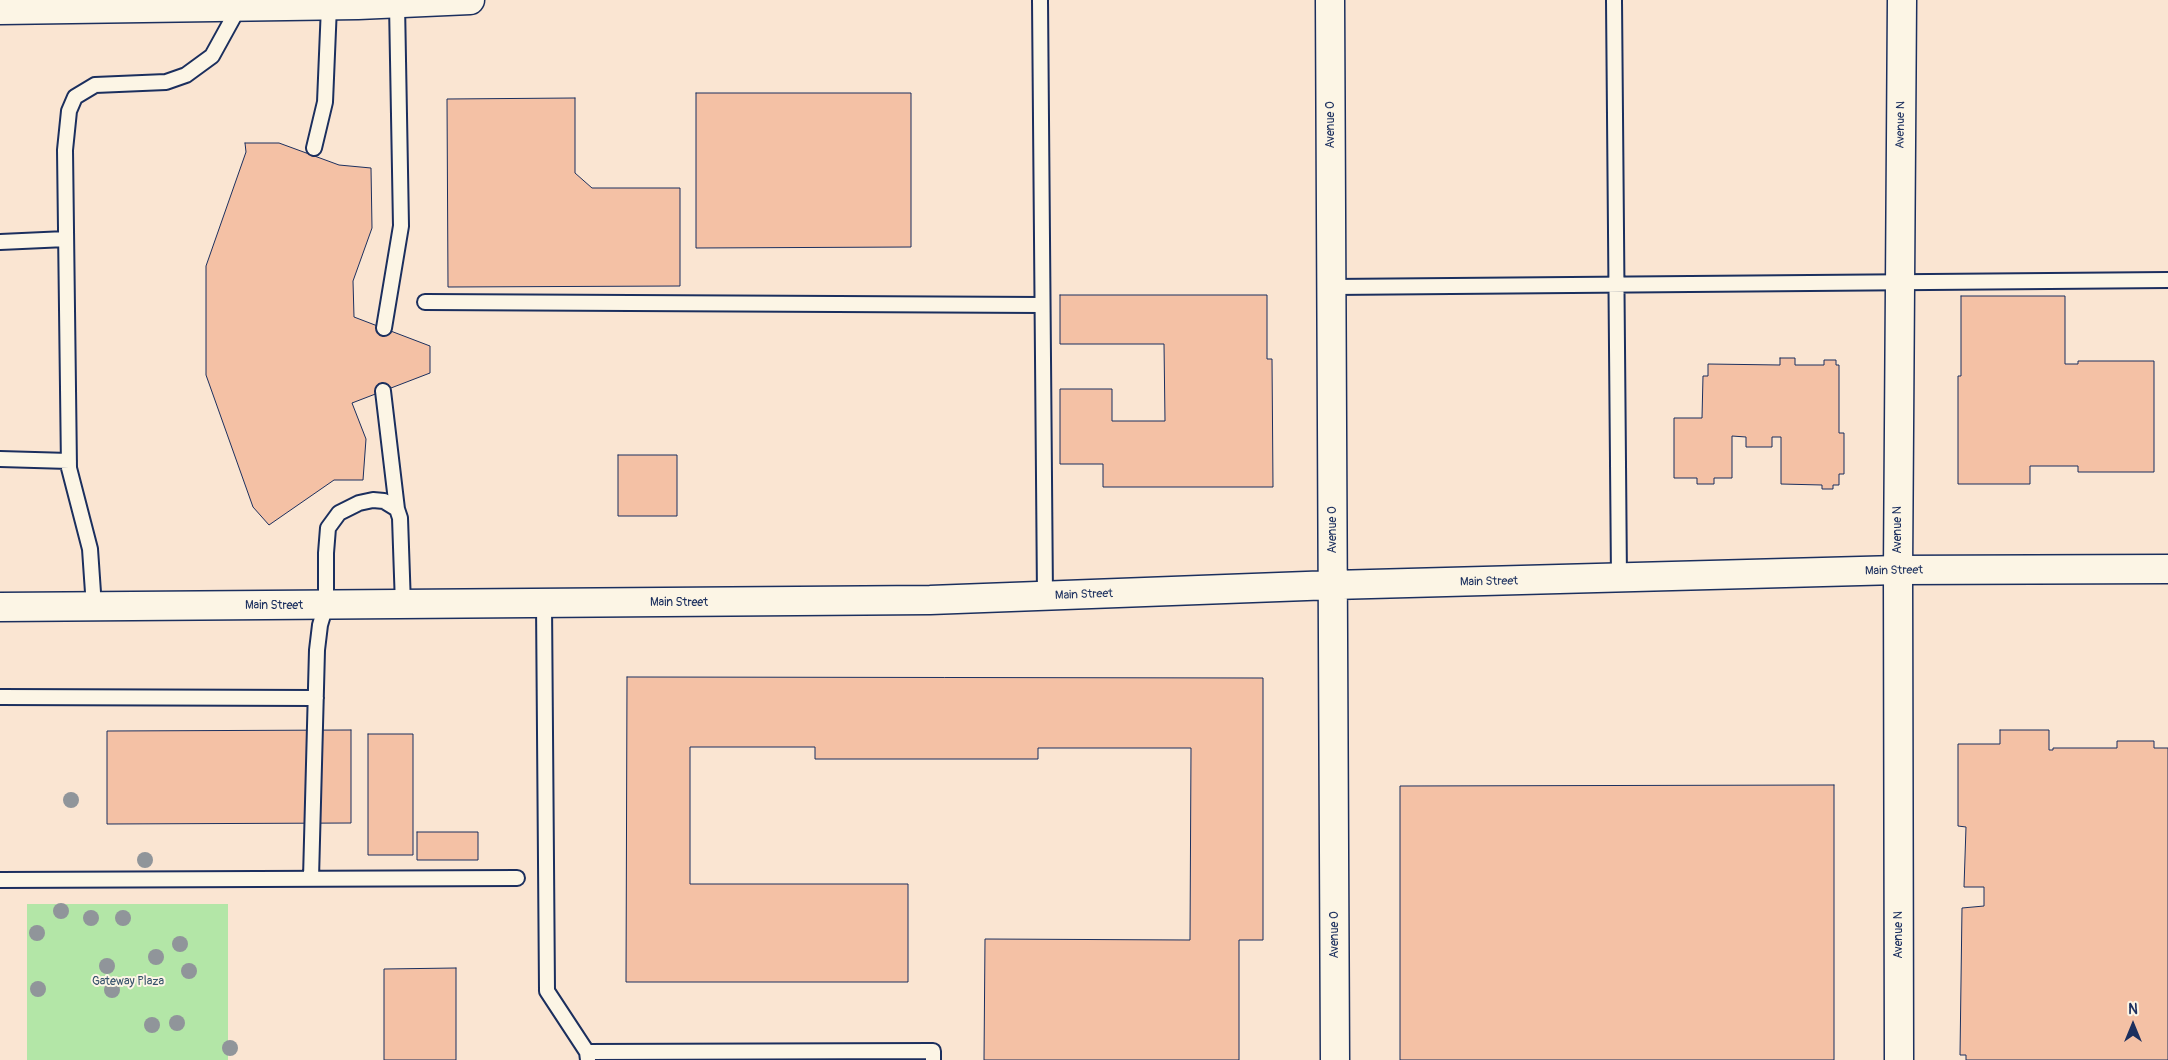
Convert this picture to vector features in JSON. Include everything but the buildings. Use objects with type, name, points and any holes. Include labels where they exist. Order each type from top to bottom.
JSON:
[{"type":"street","points":[[0,10],[239,7],[299,3],[329,6],[358,3],[397,4],[470,0]]},
{"type":"street","name":"Avenue O","points":[[1330,0],[1335,1060]]},
{"type":"street","name":"Avenue N","points":[[1899,1060],[1898,570],[1902,0]]},
{"type":"street","name":"Main Street","points":[[0,607],[930,600],[1333,586],[1898,570],[2168,569]]},
{"type":"lane","points":[[1040,0],[1045,596]]},
{"type":"lane","points":[[1614,0],[1619,578]]},
{"type":"lane","points":[[384,328],[401,226],[397,4]]},
{"type":"lane","points":[[314,148],[325,102],[329,6]]},
{"type":"lane","points":[[94,607],[90,549],[69,468],[65,150],[69,111],[75,97],[95,85],[166,82],[186,75],[212,56],[239,7]]},
{"type":"lane","points":[[0,242],[66,239]]},
{"type":"lane","points":[[1332,287],[2168,280]]},
{"type":"lane","points":[[425,302],[1042,305]]},
{"type":"lane","points":[[383,391],[397,509],[400,518],[403,605]]},
{"type":"lane","points":[[0,459],[69,461]]},
{"type":"lane","points":[[311,878],[318,637],[326,605],[328,528],[339,513],[359,502],[384,501],[397,509]]},
{"type":"lane","points":[[544,604],[547,990],[588,1056],[933,1051],[933,1060]]},
{"type":"lane","points":[[0,697],[316,698]]},
{"type":"lane","points":[[0,880],[517,878]]},
{"type":"green space","name":"Gateway Plaza","points":[[27,904],[228,904],[228,1060],[27,1060]]}]
